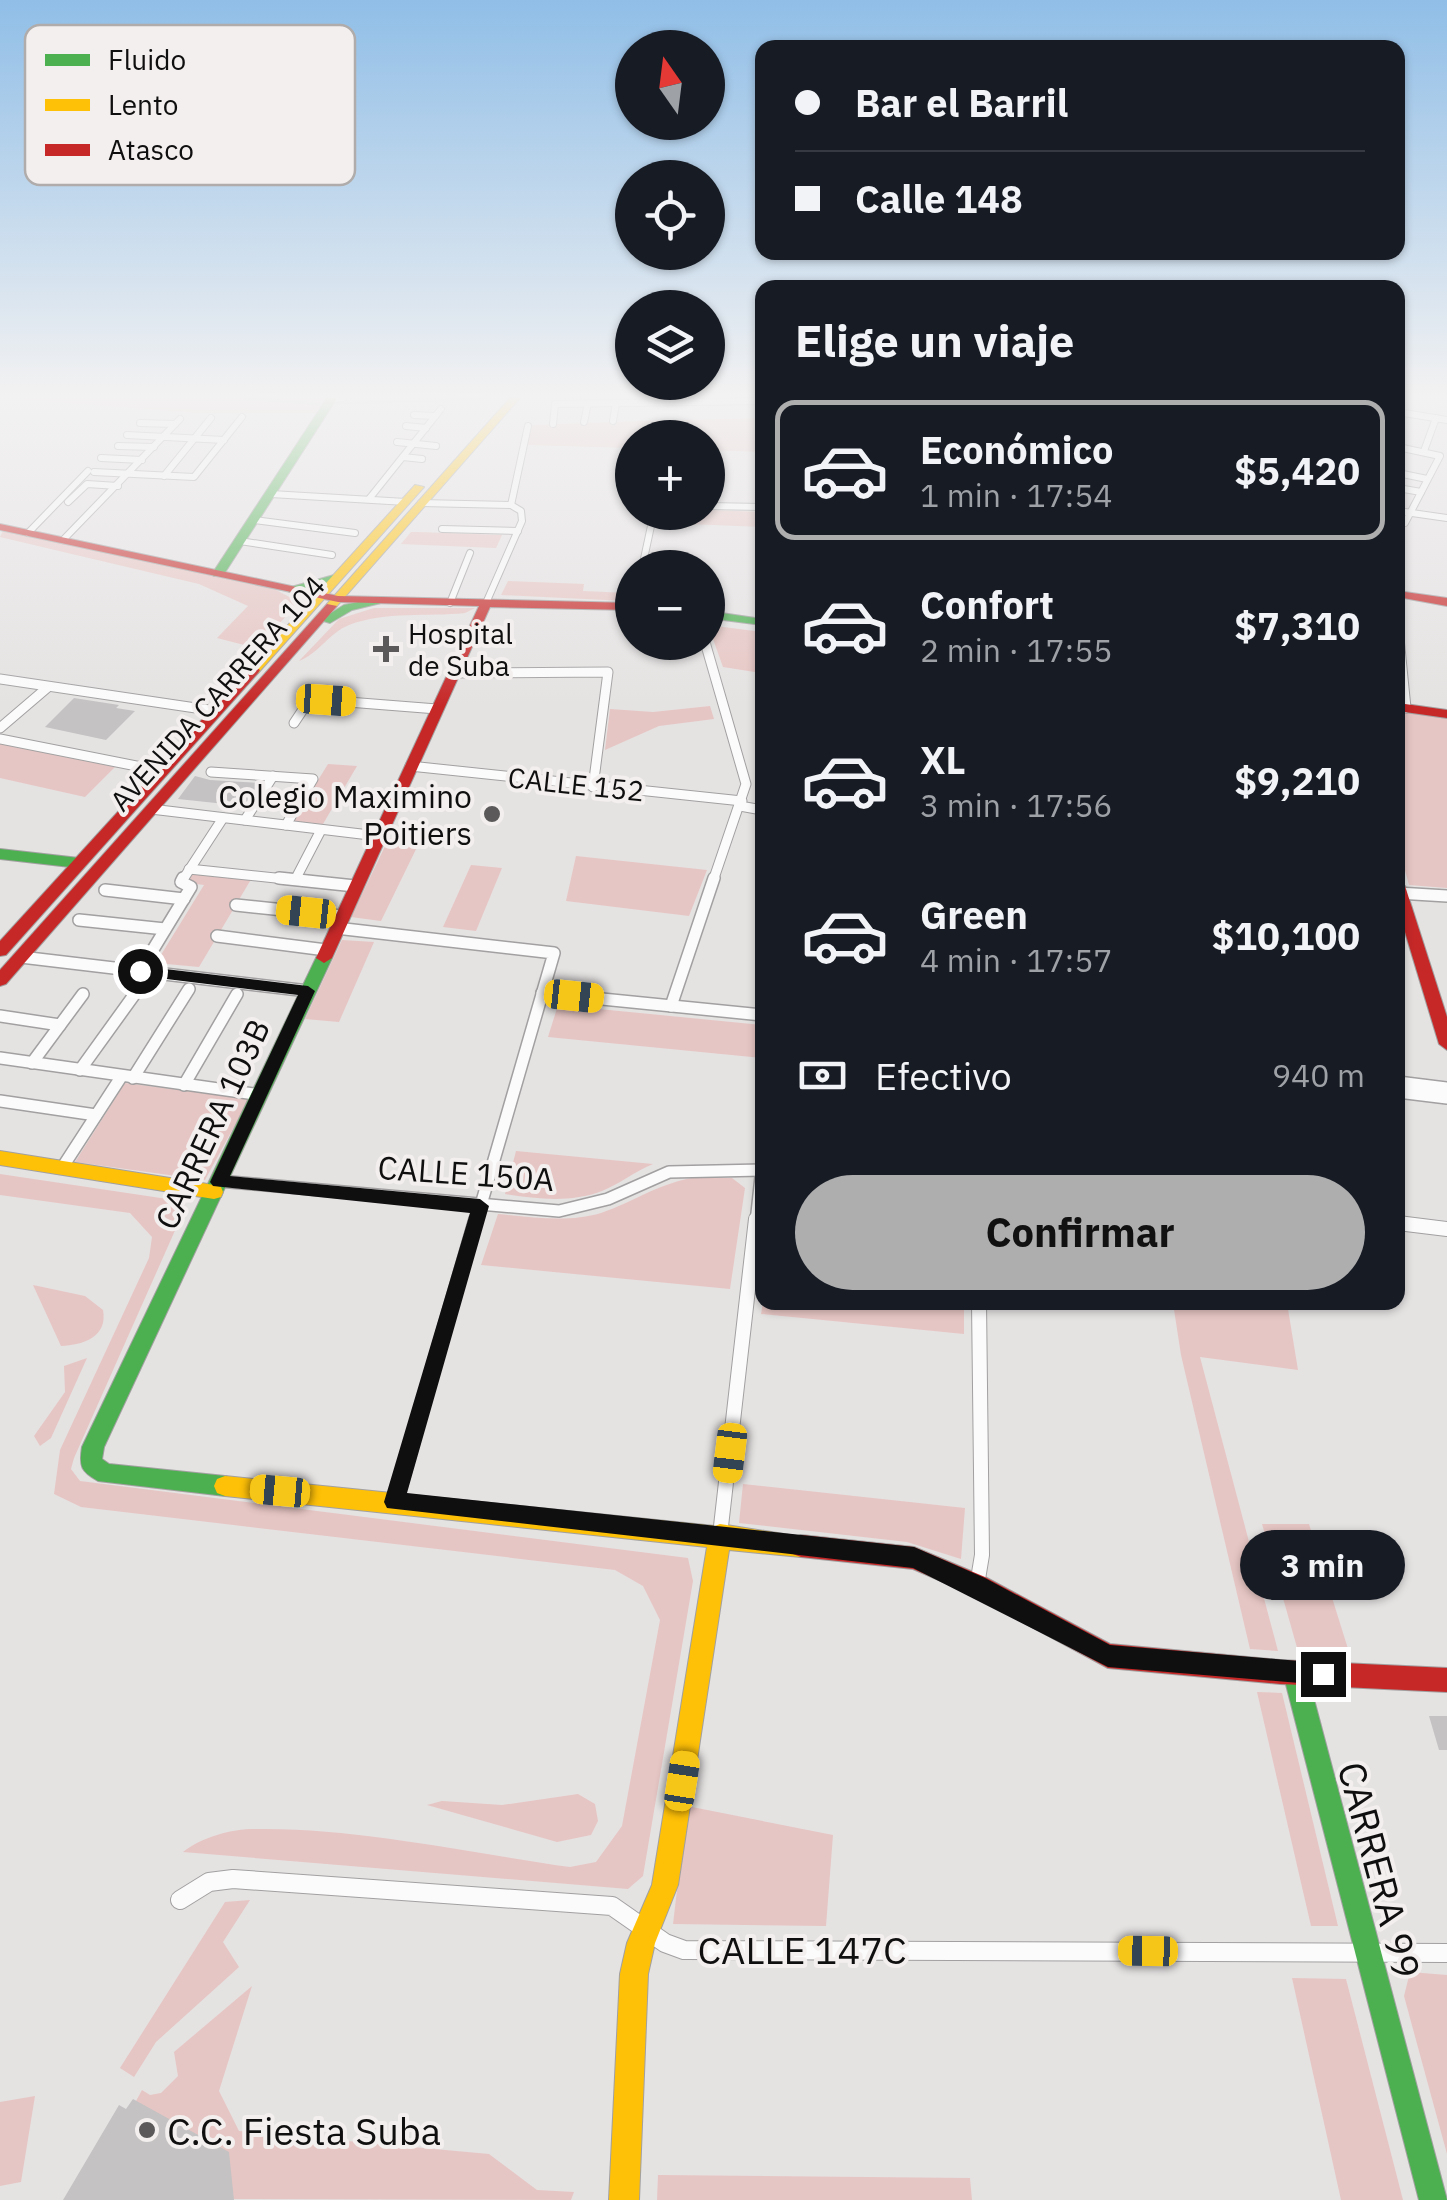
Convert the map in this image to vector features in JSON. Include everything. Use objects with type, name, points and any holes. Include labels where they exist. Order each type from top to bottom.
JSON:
[{"type":"street","points":[[28,532],[60,501]]},
{"type":"street","points":[[63,540],[103,501]]},
{"type":"street","points":[[218,574],[267,501]]},
{"type":"street","points":[[384,501],[511,505],[523,515],[518,531],[442,529]]},
{"type":"street","points":[[511,505],[512,501]]},
{"type":"street","points":[[1405,519],[1416,501]]},
{"type":"street","name":"AVENIDA CARRERA 104","points":[[0,952],[216,711],[330,598],[413,502]]},
{"type":"street","points":[[725,507],[755,508]]},
{"type":"street","points":[[1405,512],[1447,518]]},
{"type":"street","points":[[254,520],[355,533]]},
{"type":"street","points":[[0,527],[330,598],[546,603],[615,609]]},
{"type":"street","name":"CARRERA 103B","points":[[394,1502],[106,1474],[90,1464],[93,1447],[260,1095],[518,531]]},
{"type":"street","points":[[240,542],[332,555]]},
{"type":"street","points":[[450,603],[470,553]]},
{"type":"street","points":[[290,589],[349,575],[360,594],[377,602]]},
{"type":"street","points":[[290,589],[304,602],[300,629]]},
{"type":"street","points":[[1405,595],[1447,602]]},
{"type":"street","points":[[300,629],[344,609],[377,602]]},
{"type":"street","points":[[725,620],[755,624]]},
{"type":"street","name":"AVENIDA CARRERA 104","points":[[0,980],[152,809],[300,629]]},
{"type":"street","points":[[670,1006],[741,804],[746,769],[711,660]]},
{"type":"street","points":[[454,668],[608,672],[593,786]]},
{"type":"street","points":[[0,679],[216,711]]},
{"type":"street","points":[[0,728],[48,687]]},
{"type":"street","points":[[294,723],[310,699],[437,708]]},
{"type":"street","points":[[365,714],[372,704]]},
{"type":"street","points":[[1405,708],[1447,714]]},
{"type":"street","points":[[0,740],[162,772]]},
{"type":"street","name":"CALLE 152","points":[[410,766],[755,808]]},
{"type":"street","points":[[212,772],[313,780],[286,825]]},
{"type":"street","points":[[245,820],[273,776]]},
{"type":"street","points":[[152,809],[378,836]]},
{"type":"street","points":[[80,1070],[141,977],[191,887],[181,882],[223,818]]},
{"type":"street","points":[[295,880],[322,830]]},
{"type":"street","points":[[0,854],[64,864],[79,862]]},
{"type":"street","points":[[0,866],[45,873],[62,882]]},
{"type":"street","points":[[189,870],[355,886]]},
{"type":"street","points":[[105,890],[184,899]]},
{"type":"street","points":[[1405,892],[1447,896]]},
{"type":"street","points":[[236,905],[554,954],[394,1502],[914,1558],[977,1585],[1108,1656],[1295,1673],[1447,1680]]},
{"type":"street","points":[[1405,913],[1447,1044]]},
{"type":"street","points":[[80,920],[165,930]]},
{"type":"street","points":[[217,936],[326,950]]},
{"type":"street","points":[[21,957],[141,977],[308,991]]},
{"type":"street","points":[[62,1168],[189,988]]},
{"type":"street","points":[[542,993],[755,1014]]},
{"type":"street","points":[[32,1063],[82,994]]},
{"type":"street","points":[[184,1084],[237,994]]},
{"type":"street","points":[[0,1016],[60,1025]]},
{"type":"street","points":[[0,1058],[260,1095]]},
{"type":"street","points":[[1405,1083],[1447,1088]]},
{"type":"street","points":[[1405,1093],[1447,1098]]},
{"type":"street","points":[[0,1101],[96,1115]]},
{"type":"street","name":"CALLE 150A","points":[[0,1158],[216,1187],[560,1211],[608,1199],[670,1172],[755,1169]]},
{"type":"street","points":[[1405,1225],[1447,1229]]},
{"type":"street","points":[[624,2200],[634,1974],[665,1885],[720,1535],[755,1230]]},
{"type":"street","points":[[977,1585],[982,1555],[979,1310]]},
{"type":"street","name":"CARRERA 99","points":[[1295,1673],[1434,2200]]},
{"type":"street","name":"CALLE 147C","points":[[180,1900],[209,1882],[284,1881],[612,1906],[628,1911],[664,1944],[684,1950],[1447,1953]]},
{"type":"shaded area","points":[[725,511],[755,512],[755,527],[725,525]]},
{"type":"shaded area","points":[[4,529],[276,590],[295,600],[294,608],[256,648],[217,638],[248,606],[199,584],[0,537]]},
{"type":"shaded area","points":[[411,532],[502,535],[496,548],[401,544]]},
{"type":"shaded area","points":[[508,581],[584,584],[583,591],[615,592],[615,600],[501,595]]},
{"type":"shaded area","points":[[374,608],[475,608],[465,613],[392,616],[349,625],[299,661],[339,619]]},
{"type":"shaded area","points":[[725,627],[755,631],[755,672],[723,667]]},
{"type":"shaded area","points":[[710,706],[714,719],[659,726],[605,750],[610,709],[653,712]]},
{"type":"shaded area","points":[[1405,713],[1447,718],[1447,888],[1409,885],[1405,870]]},
{"type":"shaded area","points":[[0,744],[115,767],[85,797],[0,778]]},
{"type":"shaded area","points":[[328,764],[357,766],[323,824],[293,821]]},
{"type":"shaded area","points":[[389,838],[420,841],[381,921],[351,917]]},
{"type":"shaded area","points":[[576,856],[707,870],[689,916],[566,901]]},
{"type":"shaded area","points":[[471,865],[502,868],[476,931],[443,927]]},
{"type":"shaded area","points":[[189,869],[253,876],[199,967],[156,963],[204,885],[181,882]]},
{"type":"shaded area","points":[[342,940],[374,942],[339,1022],[305,1019]]},
{"type":"shaded area","points":[[558,1005],[755,1024],[755,1057],[548,1037]]},
{"type":"shaded area","points":[[125,1083],[249,1099],[205,1180],[75,1162]]},
{"type":"shaded area","points":[[516,1151],[653,1164],[590,1195],[566,1199],[529,1197],[505,1194]]},
{"type":"shaded area","points":[[0,1174],[174,1200],[185,1208],[74,1458],[71,1469],[80,1481],[688,1558],[693,1581],[643,1876],[628,1889],[183,1852],[227,1832],[293,1829],[372,1836],[570,1867],[596,1862],[622,1826],[660,1620],[643,1586],[615,1570],[81,1507],[54,1494],[60,1450],[149,1258],[152,1237],[130,1213],[0,1195]]},
{"type":"shaded area","points":[[691,1178],[732,1178],[745,1188],[730,1289],[481,1265],[498,1214],[588,1216]]},
{"type":"shaded area","points":[[33,1285],[85,1296],[103,1310],[98,1333],[78,1344],[61,1346]]},
{"type":"shaded area","points":[[762,1310],[964,1310],[964,1334],[761,1314]]},
{"type":"shaded area","points":[[1174,1310],[1288,1310],[1298,1370],[1200,1357],[1278,1651],[1250,1649],[1181,1355]]},
{"type":"shaded area","points":[[87,1358],[51,1438],[40,1446],[34,1436],[65,1392],[64,1366]]},
{"type":"shaded area","points":[[743,1484],[965,1508],[961,1559],[907,1542],[739,1523]]},
{"type":"shaded area","points":[[1262,1524],[1309,1524],[1349,1652],[1298,1651]]},
{"type":"shaded area","points":[[1257,1692],[1282,1693],[1338,1926],[1311,1926]]},
{"type":"shaded area","points":[[578,1794],[595,1804],[598,1821],[591,1835],[557,1842],[427,1805],[442,1801],[502,1805]]},
{"type":"shaded area","points":[[687,1806],[833,1835],[826,1926],[673,1924]]},
{"type":"shaded area","points":[[250,1900],[223,1942],[239,1967],[156,2042],[134,2077],[120,2068],[225,1902]]},
{"type":"shaded area","points":[[1410,1972],[1447,1975],[1447,2154],[1404,1996]]},
{"type":"shaded area","points":[[1292,1978],[1346,1979],[1403,2200],[1341,2200]]},
{"type":"shaded area","points":[[252,1986],[219,2091],[239,2131],[489,2154],[537,2190],[574,2192],[571,2200],[233,2199],[136,2101],[142,2090],[150,2095],[161,2093],[178,2076],[174,2052]]},
{"type":"shaded area","points":[[35,2096],[21,2182],[0,2186],[0,2102]]},
{"type":"shaded area","points":[[658,2175],[970,2178],[972,2200],[657,2200]]},
{"type":"building","points":[[74,698],[135,711],[106,740],[45,727]]},
{"type":"building","points":[[195,776],[259,783],[244,806],[178,799]]},
{"type":"building","points":[[1429,1716],[1447,1716],[1447,1750],[1439,1750]]},
{"type":"building","name":"C.C. Fiesta Suba","points":[[133,2099],[229,2152],[234,2200],[63,2200],[119,2105],[126,2109]]},
{"type":"traffic: fast","points":[[218,574],[266,501]]},
{"type":"traffic: fast","points":[[290,589],[334,578]]},
{"type":"traffic: fast","points":[[326,620],[348,607],[377,601]]},
{"type":"traffic: fast","points":[[725,617],[755,621]]},
{"type":"traffic: fast","points":[[0,854],[79,863]]},
{"type":"traffic: fast","points":[[225,1486],[106,1474],[90,1464],[93,1447],[324,958]]},
{"type":"traffic: fast","points":[[1295,1673],[1434,2200]]},
{"type":"traffic: slow","points":[[254,670],[407,501]]},
{"type":"traffic: slow","points":[[331,606],[424,501]]},
{"type":"traffic: slow","points":[[0,1158],[214,1192]]},
{"type":"traffic: slow","points":[[225,1486],[801,1546]]},
{"type":"traffic: slow","points":[[624,2200],[634,1974],[641,1943],[665,1885],[720,1535]]},
{"type":"traffic: jam","points":[[0,527],[338,599],[615,607]]},
{"type":"traffic: jam","points":[[1405,595],[1447,602]]},
{"type":"traffic: jam","points":[[324,958],[486,603]]},
{"type":"traffic: jam","points":[[0,980],[331,606]]},
{"type":"traffic: jam","points":[[0,951],[254,670]]},
{"type":"traffic: jam","points":[[1405,708],[1447,714]]},
{"type":"traffic: jam","points":[[1405,909],[1447,1044]]},
{"type":"traffic: jam","points":[[801,1546],[914,1558],[977,1585],[1108,1656],[1280,1672],[1447,1680]]},
{"type":"place","name":"Hospital de Suba","points":[[386,649]]},
{"type":"place","name":"Colegio Maximino Poitiers","points":[[492,814]]},
{"type":"place","name":"C.C. Fiesta Suba","points":[[147,2130]]},
{"type":"route","points":[[140,971],[308,991],[219,1182],[480,1206],[394,1502],[914,1558],[977,1585],[1070,1639],[1108,1656],[1323,1674]]}]
